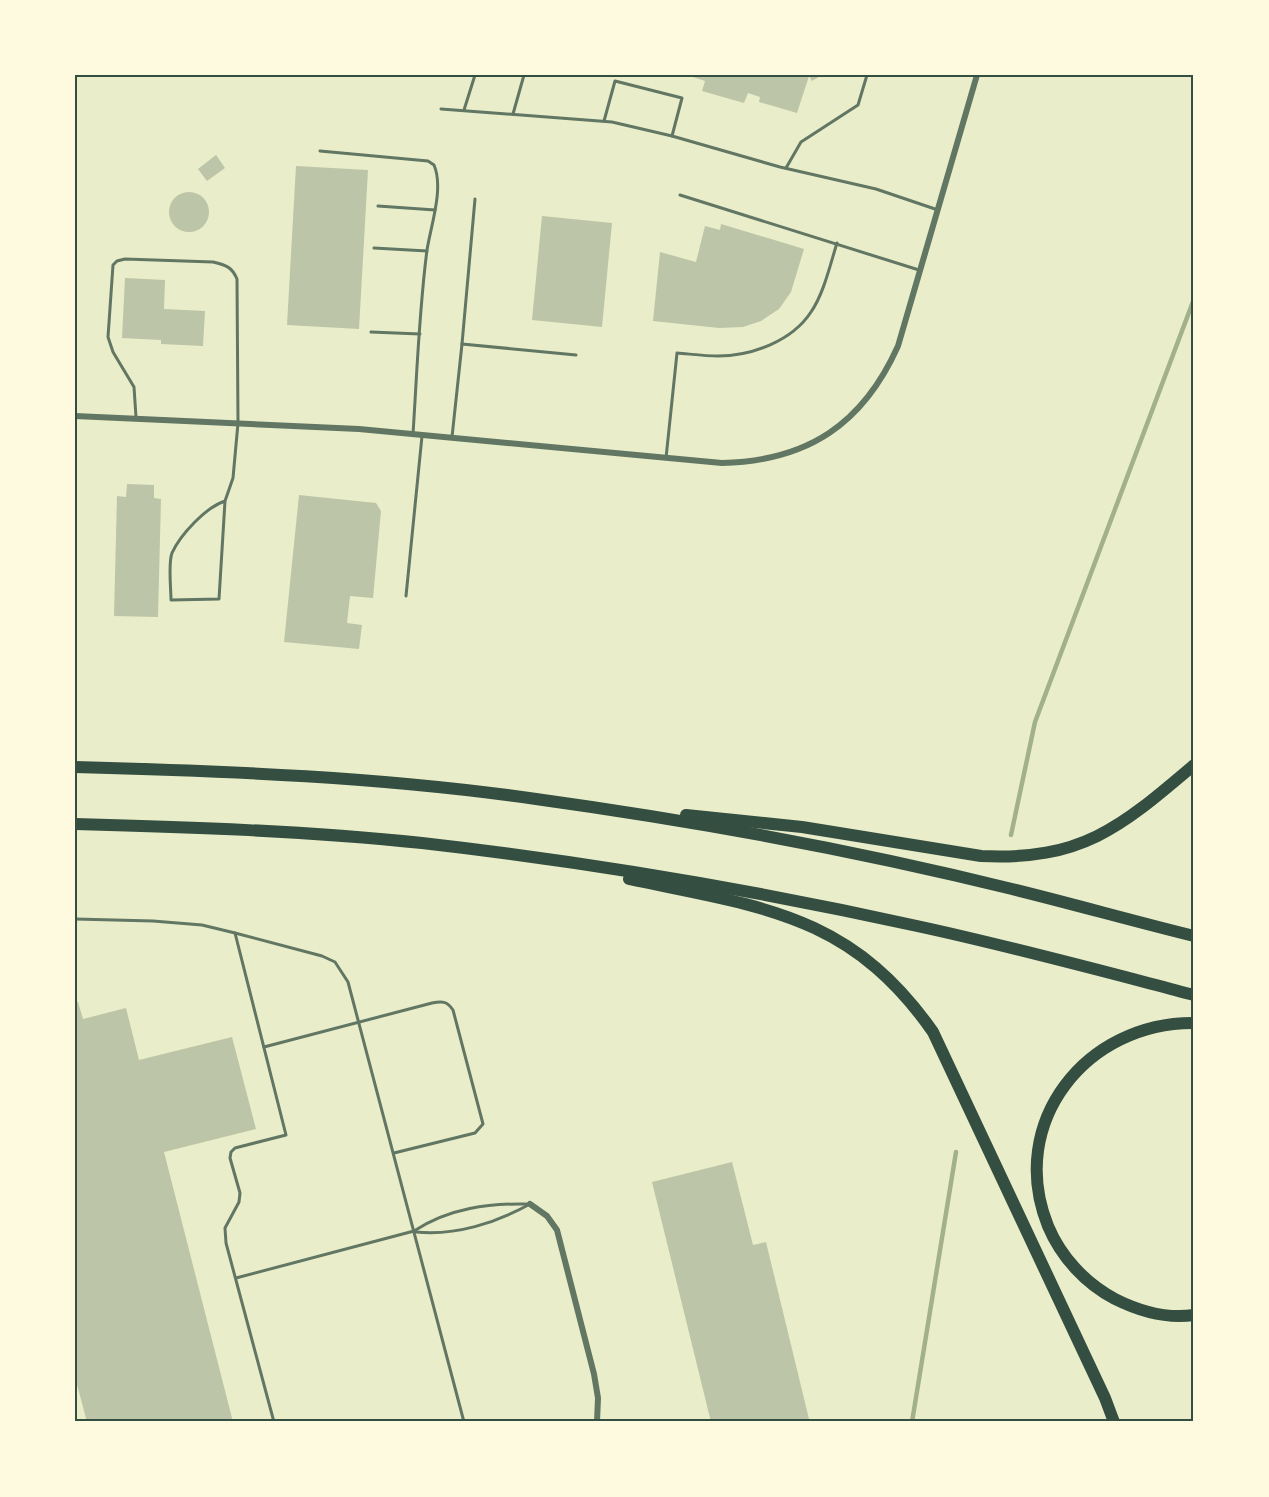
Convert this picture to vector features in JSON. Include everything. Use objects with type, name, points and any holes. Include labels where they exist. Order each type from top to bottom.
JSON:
[{"type":"highway","points":[[75,767],[314,776],[802,827],[981,856],[1014,857],[1064,850],[1092,840],[1141,810],[1194,765]]},
{"type":"highway","points":[[533,798],[698,824],[855,854],[1011,889],[1194,936]]},
{"type":"highway","points":[[75,824],[197,827],[420,843],[688,881],[843,910],[998,945],[1194,995]]},
{"type":"highway","points":[[522,856],[784,914],[847,945],[893,982],[933,1032],[1105,1398],[1114,1422]]},
{"type":"highway","points":[[1194,1023],[1165,1024],[1142,1029],[1102,1048],[1084,1063],[1068,1080],[1045,1122],[1039,1146],[1037,1169],[1038,1191],[1053,1237],[1066,1259],[1084,1277],[1104,1293],[1124,1304],[1169,1316],[1194,1315]]},
{"type":"street","points":[[75,416],[359,429],[722,463],[769,459],[793,452],[837,428],[862,404],[888,369],[898,346],[977,75]]},
{"type":"street","points":[[530,1204],[547,1216],[557,1230],[594,1374],[598,1398],[597,1422]]},
{"type":"lane","points":[[464,110],[475,75]]},
{"type":"lane","points":[[513,114],[524,75]]},
{"type":"lane","points":[[786,168],[801,142],[858,105],[867,75]]},
{"type":"lane","points":[[604,121],[615,81],[682,98],[672,136]]},
{"type":"lane","points":[[441,109],[604,121],[672,136],[786,168],[876,189],[938,210]]},
{"type":"lane","points":[[320,151],[428,161],[434,165],[438,174],[435,210],[427,251],[413,434]]},
{"type":"lane","points":[[681,195],[920,270]]},
{"type":"lane","points":[[452,437],[475,199]]},
{"type":"lane","points":[[378,206],[435,210]]},
{"type":"lane","points":[[666,458],[677,353],[718,356],[747,353],[796,331],[812,311],[837,243]]},
{"type":"lane","points":[[374,248],[427,251]]},
{"type":"lane","points":[[136,419],[134,387],[113,352],[108,337],[113,265],[125,259],[213,262],[226,265],[234,270],[239,298],[238,423],[233,478],[225,501],[219,599],[171,600],[171,555],[189,529],[214,504],[225,501]]},
{"type":"lane","points":[[371,332],[420,334]]},
{"type":"lane","points":[[462,344],[576,356]]},
{"type":"lane","points":[[406,596],[422,435]]},
{"type":"lane","points":[[75,919],[202,925],[322,956],[335,962],[348,982],[464,1422]]},
{"type":"lane","points":[[235,933],[286,1135],[235,1148],[231,1152],[230,1158],[240,1193],[239,1202],[225,1228],[226,1243],[274,1422]]},
{"type":"lane","points":[[264,1048],[441,1001],[449,1004],[453,1010],[483,1124],[475,1133],[394,1153]]},
{"type":"lane","points":[[236,1278],[414,1231],[444,1215],[490,1204],[530,1204]]},
{"type":"lane","points":[[414,1231],[435,1234],[453,1231],[494,1221],[530,1204]]},
{"type":"building","points":[[687,75],[822,75],[812,81],[809,76],[797,113],[759,102],[760,97],[748,93],[744,103],[702,91],[705,81]]},
{"type":"building","points":[[216,155],[225,168],[207,181],[198,169]]},
{"type":"building","points":[[296,166],[368,170],[359,329],[287,325]]},
{"type":"building","points":[[189,192],[197,193],[203,198],[208,204],[208,220],[203,226],[197,231],[189,232],[181,231],[175,226],[170,220],[169,212],[170,204],[175,198],[181,193]]},
{"type":"building","points":[[542,216],[612,223],[602,327],[532,320]]},
{"type":"building","points":[[721,224],[804,249],[791,292],[779,309],[761,321],[743,327],[719,328],[653,321],[660,252],[696,262],[705,226],[720,230]]},
{"type":"building","points":[[125,278],[165,280],[164,309],[205,311],[203,346],[161,344],[161,340],[122,338]]},
{"type":"building","points":[[127,484],[154,485],[154,498],[161,499],[158,617],[114,616],[117,496],[126,497]]},
{"type":"building","points":[[299,495],[376,503],[381,511],[373,598],[350,596],[347,623],[362,625],[359,649],[284,642]]},
{"type":"building","points":[[78,1002],[83,1019],[126,1008],[139,1060],[232,1037],[256,1129],[164,1152],[233,1422],[87,1422],[75,1377],[75,1003]]},
{"type":"building","points":[[732,1162],[753,1245],[766,1242],[809,1419],[814,1422],[711,1422],[652,1182]]},
{"type":"waterway","points":[[1011,835],[1035,722],[1194,299]]},
{"type":"waterway","points":[[912,1422],[956,1152]]}]
